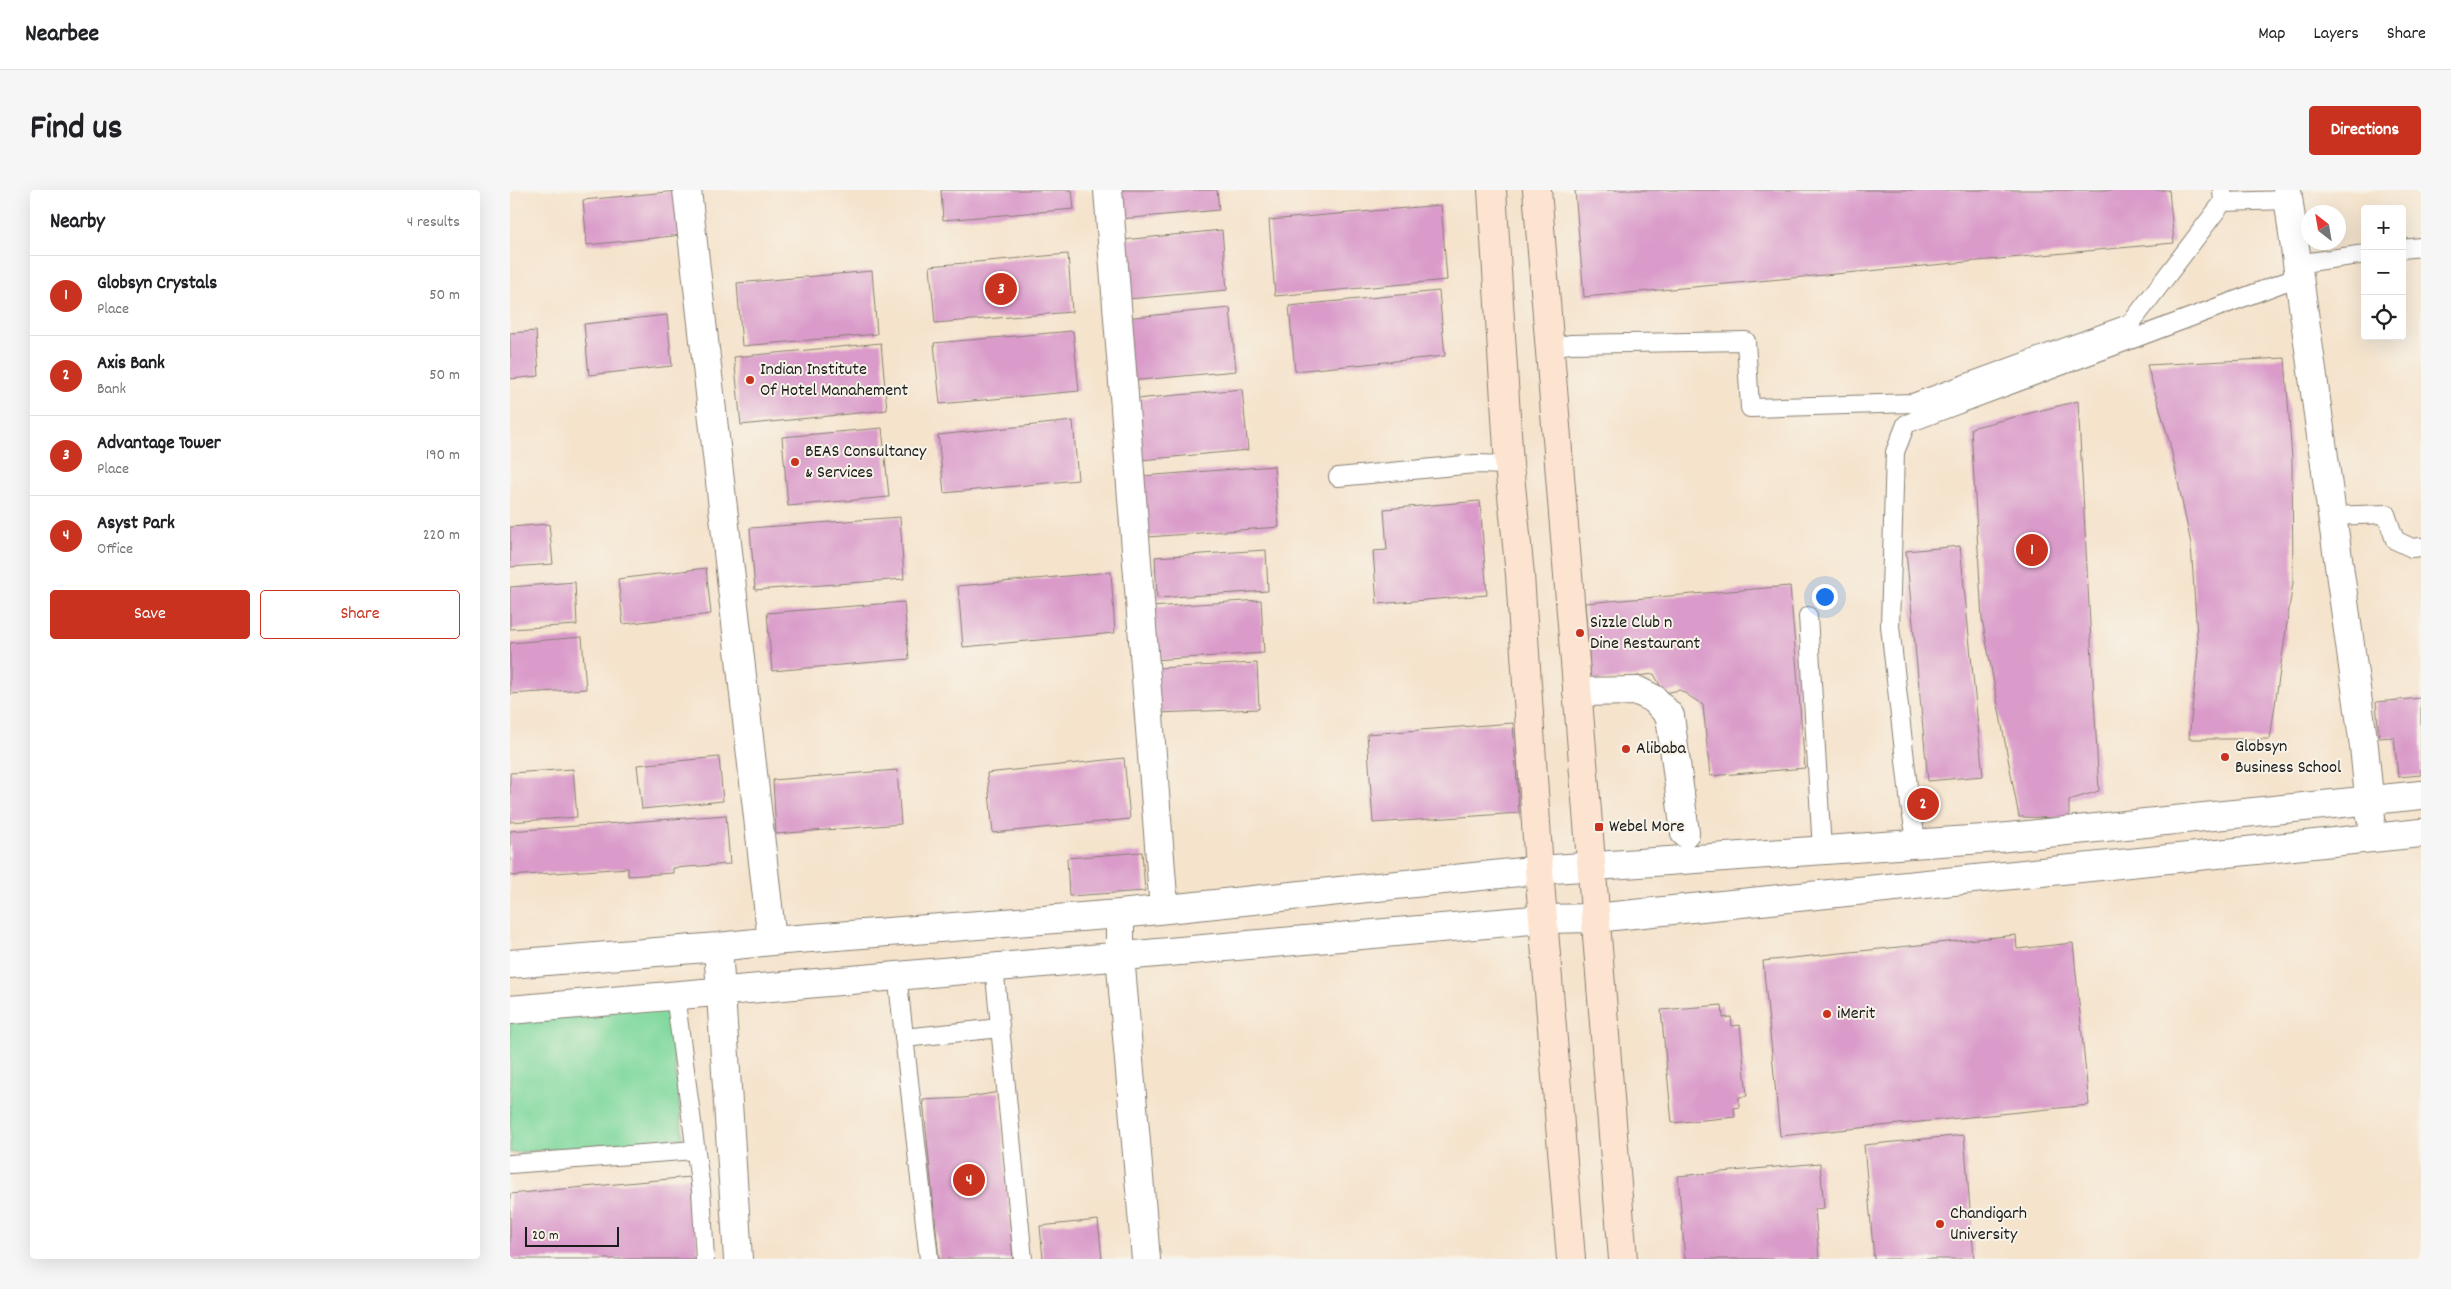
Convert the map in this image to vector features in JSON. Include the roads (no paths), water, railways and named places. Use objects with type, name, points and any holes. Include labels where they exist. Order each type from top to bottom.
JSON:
[{"type":"main road","points":[[1492,190],[1509,465],[1520,574],[1539,870],[1571,1259]]},
{"type":"main road","points":[[1537,190],[1577,692],[1593,867],[1595,918],[1623,1259]]},
{"type":"street","points":[[687,190],[772,941]]},
{"type":"street","points":[[1108,190],[1164,909]]},
{"type":"street","points":[[2287,195],[2332,516],[2370,801],[2373,837]]},
{"type":"street","points":[[1577,692],[1638,691],[1654,699],[1670,716],[1685,833]]},
{"type":"street","points":[[510,964],[718,948],[772,941],[1120,914],[1539,870],[1917,844],[2421,795]]},
{"type":"street","points":[[510,1010],[897,974],[1543,919],[1595,918],[2421,833]]},
{"type":"street","points":[[1120,914],[1120,955],[1146,1259]]},
{"type":"street","points":[[718,948],[738,1259]]},
{"type":"lane","points":[[1549,348],[1570,344],[1746,340],[1750,408],[1913,403],[2132,323],[2222,196],[2287,195]]},
{"type":"lane","points":[[2406,249],[2421,247]]},
{"type":"lane","points":[[1917,844],[1910,805],[1890,626],[1896,452],[1906,424],[2297,271],[2361,255]]},
{"type":"lane","points":[[1338,477],[1475,464],[1509,465]]},
{"type":"lane","points":[[2332,516],[2386,514],[2395,540],[2412,548],[2421,547]]},
{"type":"lane","points":[[1808,616],[1822,850]]},
{"type":"lane","points":[[994,966],[1023,1259]]},
{"type":"lane","points":[[897,974],[929,1259]]},
{"type":"lane","points":[[675,995],[695,1150],[705,1259]]},
{"type":"lane","points":[[904,1038],[1000,1028]]},
{"type":"lane","points":[[510,1164],[695,1150]]},
{"type":"place","name":"Advantage Tower","points":[[1001,289]]},
{"type":"place","name":"Indian Institute Of Hotel Manahement","points":[[750,380]]},
{"type":"place","name":"BEAS Consultancy & Services","points":[[795,462]]},
{"type":"place","name":"Globsyn Crystals","points":[[2032,550]]},
{"type":"place","name":"Sizzle Club n Dine Restaurant","points":[[1580,633]]},
{"type":"place","name":"Alibaba","points":[[1626,749]]},
{"type":"place","name":"Globsyn Business School","points":[[2225,757]]},
{"type":"place","name":"Axis Bank","points":[[1923,804]]},
{"type":"place","name":"Webel More","points":[[1599,827]]},
{"type":"place","name":"iMerit","points":[[1827,1014]]},
{"type":"place","name":"Asyst Park","points":[[969,1180]]},
{"type":"place","name":"Chandigarh University","points":[[1940,1224]]}]
